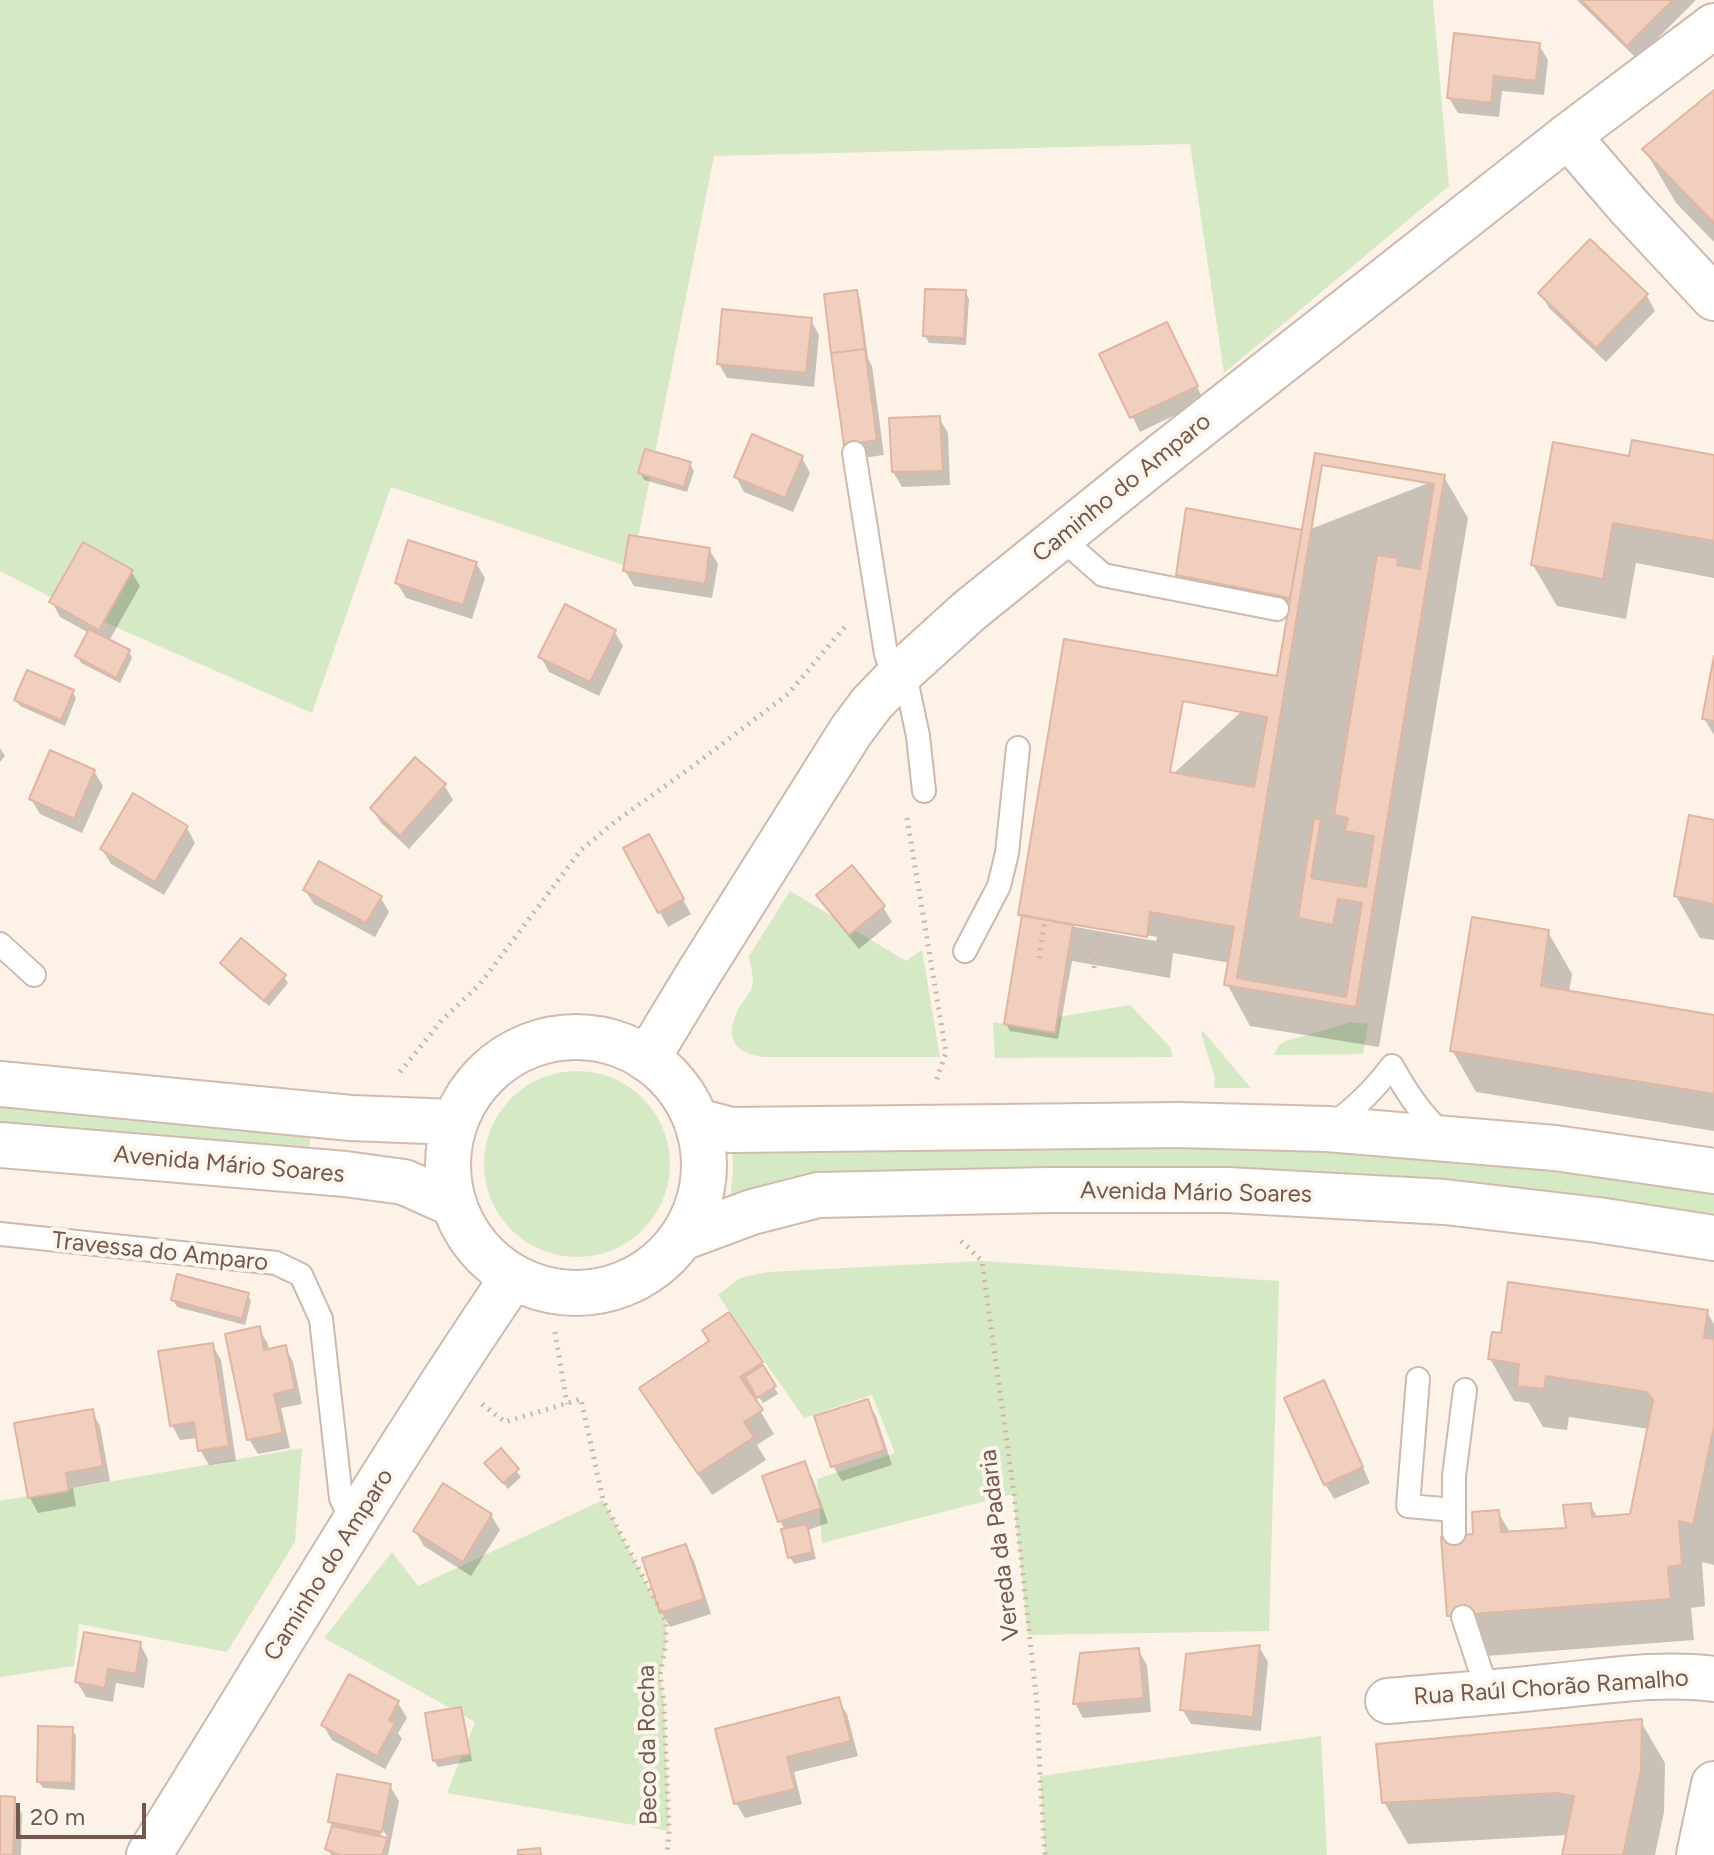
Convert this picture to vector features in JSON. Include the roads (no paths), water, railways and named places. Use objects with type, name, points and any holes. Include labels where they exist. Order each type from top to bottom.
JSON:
[{"type":"main road","name":"Caminho do Amparo","points":[[647,1059],[851,731],[872,703],[900,675],[969,611],[1060,537],[1568,136],[1714,26]]},
{"type":"main road","points":[[1568,136],[1714,298]]},
{"type":"main road","points":[[585,1037],[618,1044],[647,1059],[668,1076],[685,1097],[697,1121],[704,1161],[699,1201],[682,1238],[656,1266],[623,1285],[586,1294],[548,1291],[513,1277],[484,1256],[463,1227],[453,1204],[447,1157],[454,1122],[469,1092],[492,1067],[520,1050],[551,1040],[585,1037]]},
{"type":"main road","points":[[0,1084],[351,1118],[454,1122]]},
{"type":"main road","points":[[697,1121],[731,1130],[1178,1125],[1327,1129],[1555,1148],[1714,1171]]},
{"type":"main road","name":"Avenida Mário Soares","points":[[0,1145],[345,1174],[404,1182],[453,1204]]},
{"type":"main road","name":"Avenida Mário Soares","points":[[682,1238],[752,1212],[818,1195],[1049,1190],[1228,1190],[1445,1202],[1598,1220],[1714,1238]]},
{"type":"main road","name":"Caminho do Amparo","points":[[149,1855],[353,1524],[513,1277]]},
{"type":"main road","name":"Rua Raúl Chorão Ramalho","points":[[1388,1701],[1626,1679],[1689,1676],[1714,1679]]},
{"type":"main road","points":[[1699,1855],[1714,1784]]},
{"type":"lane","points":[[854,453],[886,654],[900,675],[918,736],[924,791]]},
{"type":"lane","points":[[1060,537],[1103,575],[1277,609]]},
{"type":"lane","points":[[965,951],[999,886],[1007,853],[1018,748]]},
{"type":"lane","points":[[0,944],[34,975]]},
{"type":"lane","points":[[1327,1129],[1373,1091],[1392,1066],[1420,1111],[1446,1138]]},
{"type":"lane","name":"Travessa do Amparo","points":[[0,1234],[276,1263],[301,1275],[321,1319],[341,1498],[353,1524]]},
{"type":"lane","points":[[1418,1379],[1408,1506],[1454,1522],[1454,1476],[1465,1390]]},
{"type":"lane","points":[[1463,1617],[1488,1693]]}]
